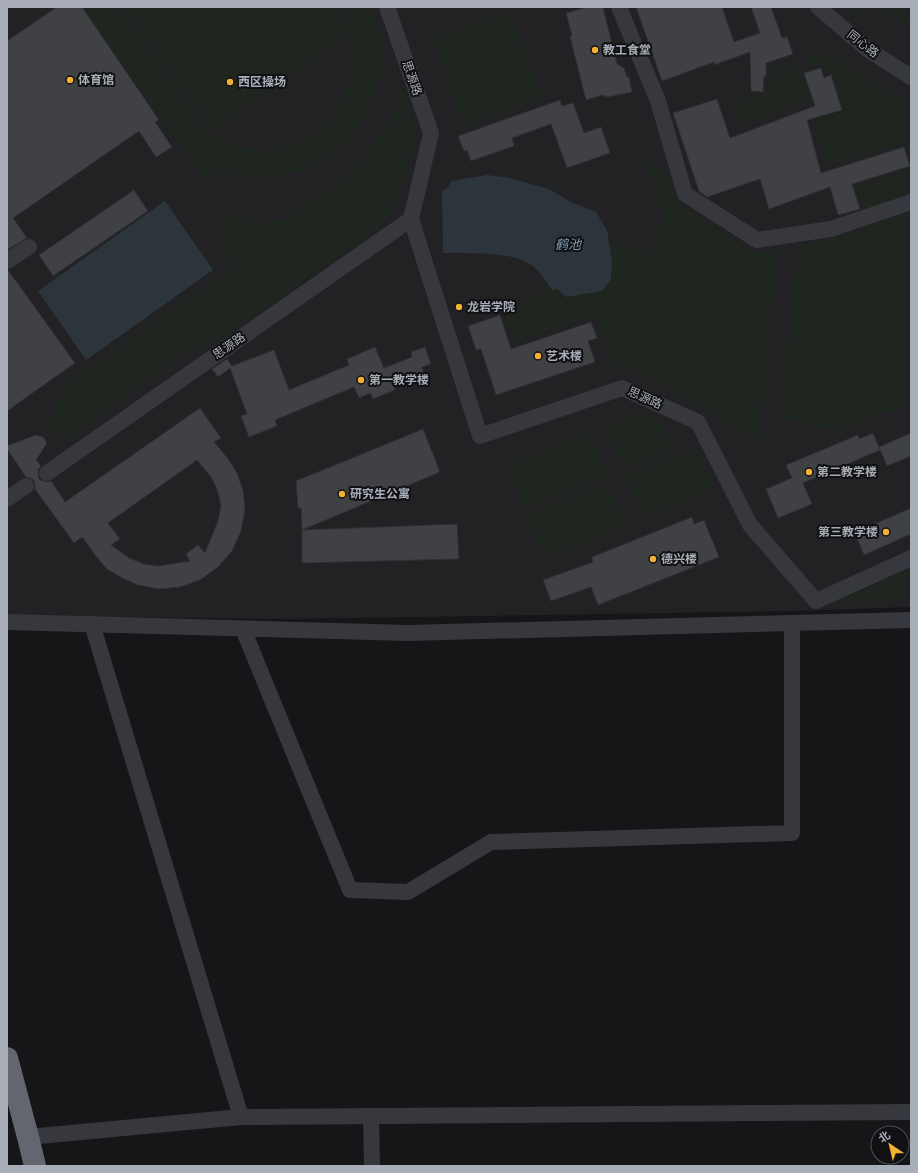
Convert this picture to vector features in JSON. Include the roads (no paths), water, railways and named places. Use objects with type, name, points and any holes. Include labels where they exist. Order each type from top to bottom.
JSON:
[{"type":"highway","points":[[7,1058],[35,1166]]},
{"type":"street","name":"思源路","points":[[387,7],[431,133],[411,219],[480,436],[622,388],[698,422],[750,524],[816,601],[911,558]]},
{"type":"street","points":[[619,7],[658,101],[685,194],[757,240],[831,229],[911,202]]},
{"type":"street","name":"同心路","points":[[818,7],[867,49],[911,77]]},
{"type":"street","name":"思源路","points":[[47,473],[411,219]]},
{"type":"street","points":[[7,261],[29,247]]},
{"type":"street","points":[[7,499],[26,486]]},
{"type":"street","points":[[7,622],[408,633],[911,620]]},
{"type":"street","points":[[243,629],[350,890],[408,892],[491,842],[792,833],[792,623]]},
{"type":"street","points":[[92,624],[241,1117]]},
{"type":"street","points":[[28,1137],[241,1117],[911,1112]]},
{"type":"street","points":[[371,1116],[372,1166]]},
{"type":"water","name":"鹤池","points":[[487,175],[510,178],[549,189],[571,202],[596,212],[607,230],[612,261],[611,279],[602,291],[566,297],[557,289],[552,290],[535,268],[527,262],[516,258],[478,253],[443,253],[442,191],[449,187],[451,181]]},
{"type":"water","points":[[165,201],[213,270],[86,360],[38,291]]},
{"type":"place","name":"教工食堂","points":[[595,50]]},
{"type":"place","name":"体育馆","points":[[70,80]]},
{"type":"place","name":"西区操场","points":[[230,82]]},
{"type":"place","name":"龙岩学院","points":[[459,307]]},
{"type":"place","name":"艺术楼","points":[[538,356]]},
{"type":"place","name":"第一教学楼","points":[[361,380]]},
{"type":"place","name":"第二教学楼","points":[[809,472]]},
{"type":"place","name":"研究生公寓","points":[[342,494]]},
{"type":"place","name":"第三教学楼","points":[[886,532]]},
{"type":"place","name":"德兴楼","points":[[653,559]]}]
